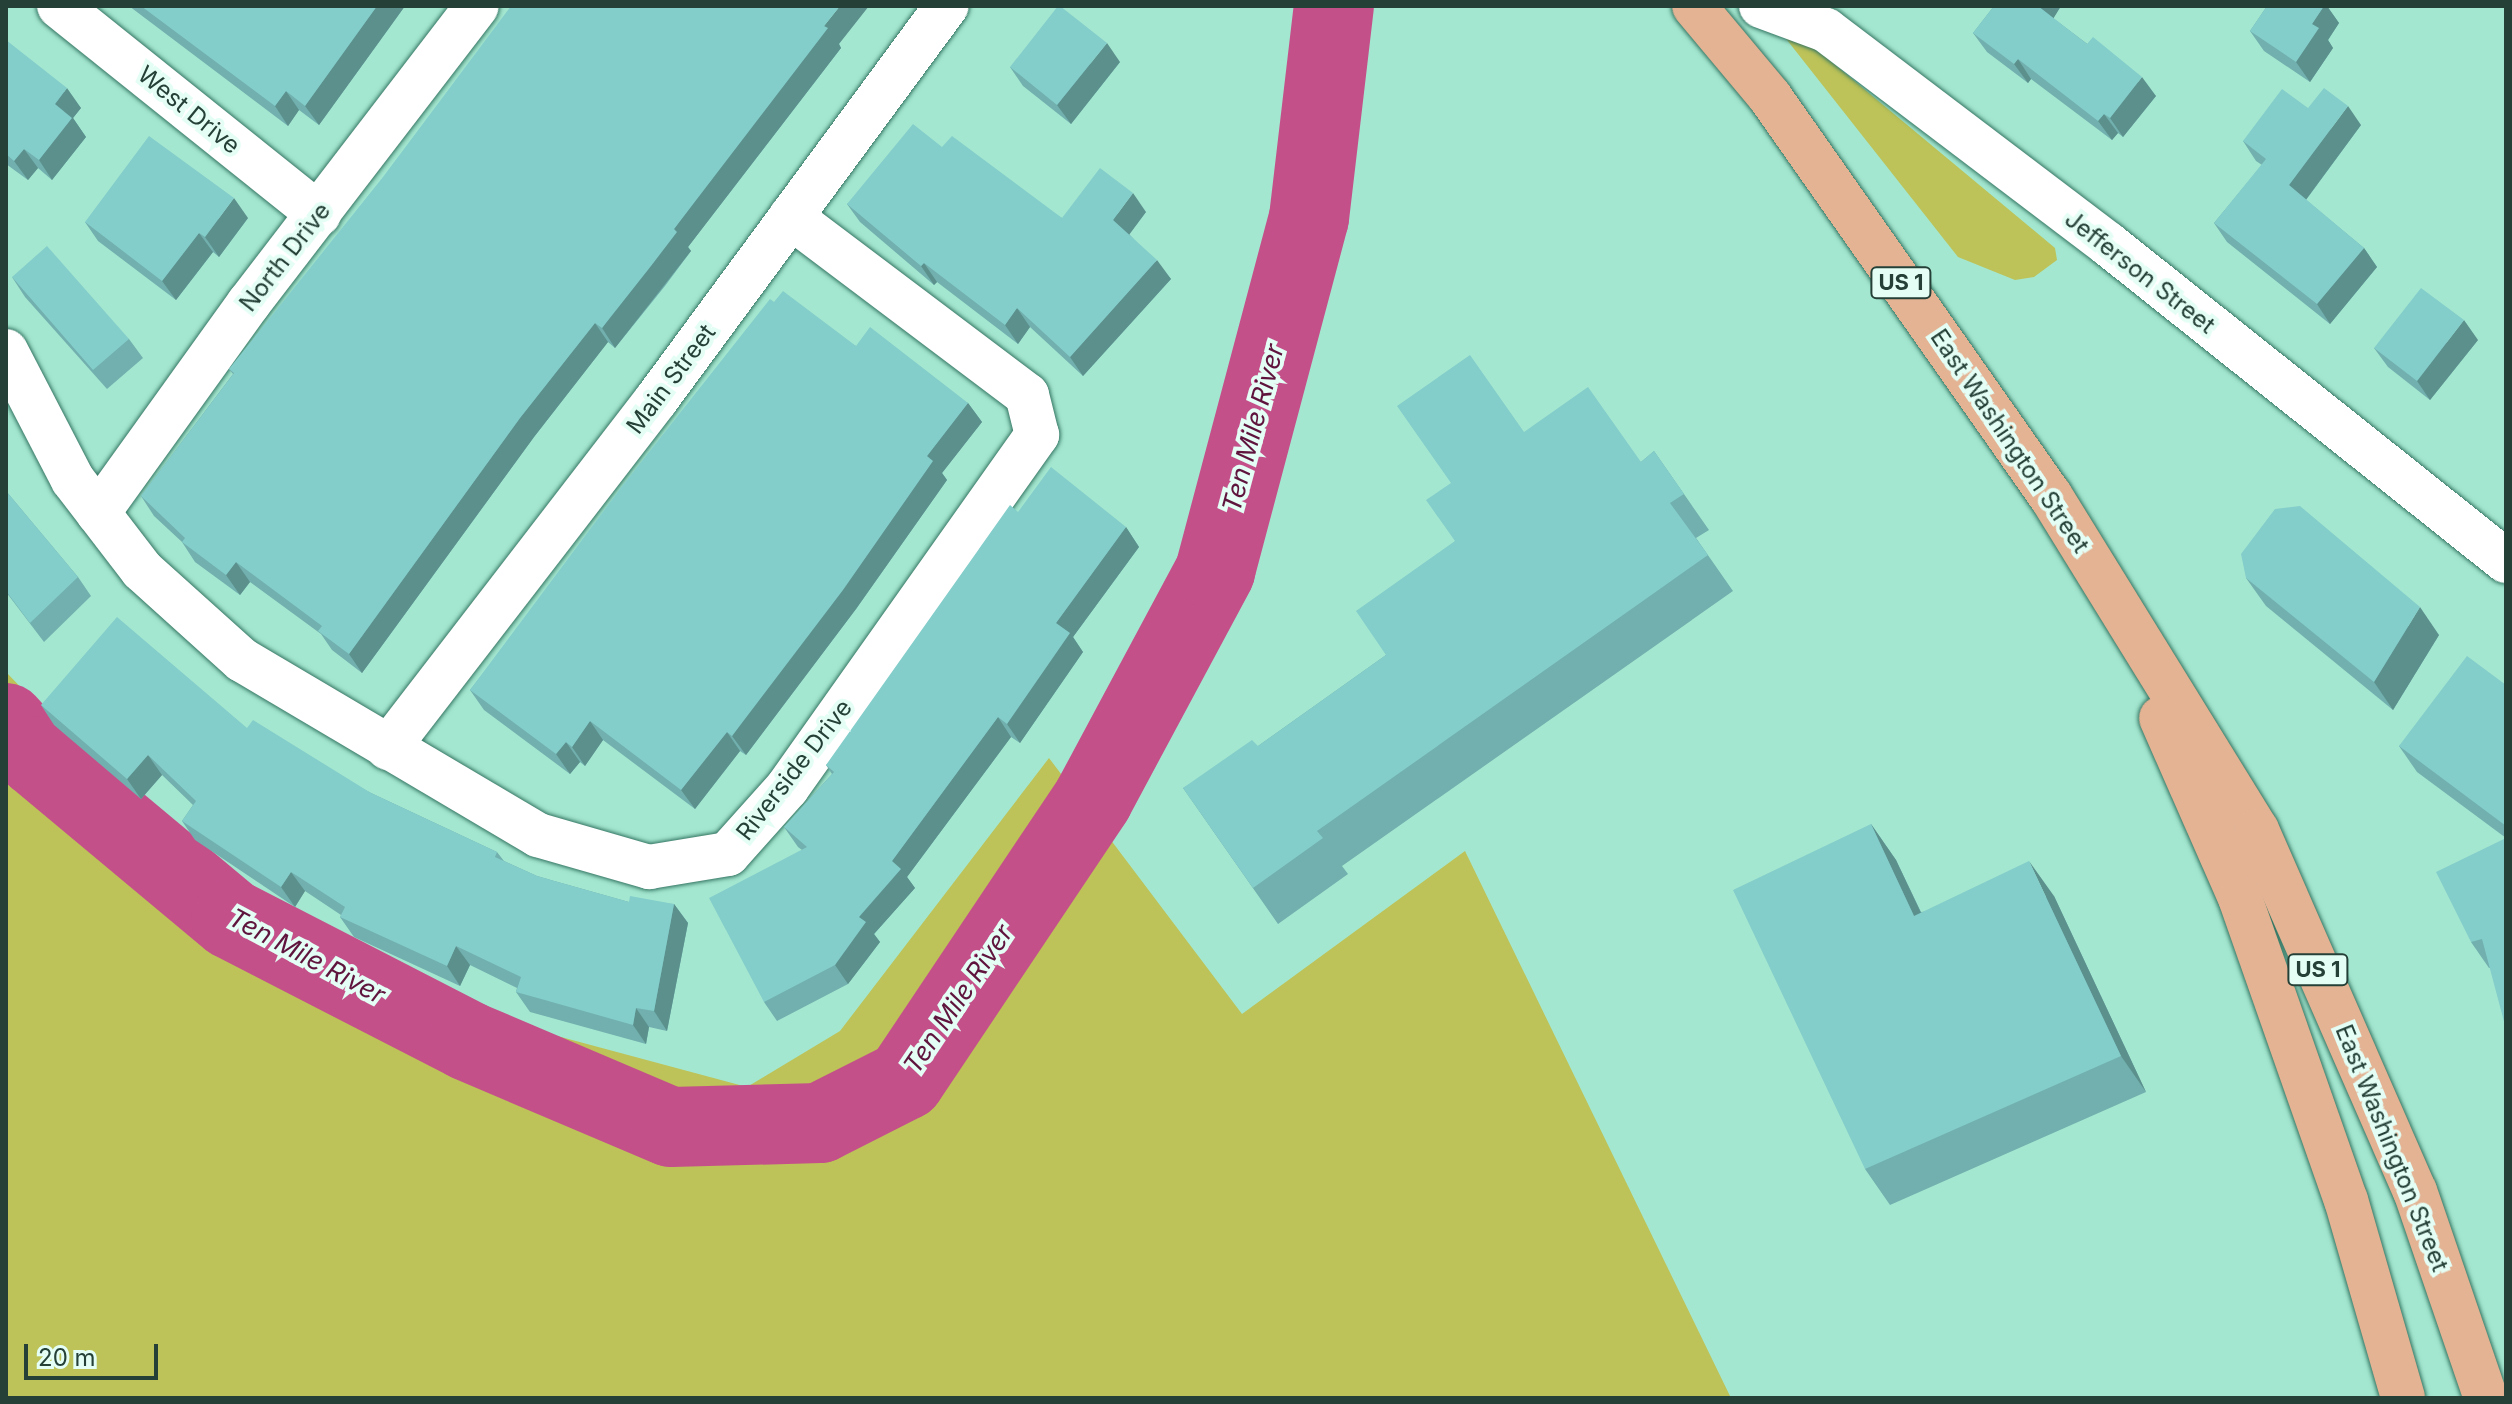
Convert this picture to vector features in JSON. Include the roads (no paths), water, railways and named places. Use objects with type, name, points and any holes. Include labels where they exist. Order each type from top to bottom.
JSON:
[{"type":"main road","name":"East Washington Street","points":[[1694,6],[1770,97],[2050,495],[2257,830],[2415,1191],[2486,1398]]},
{"type":"main road","name":"East Washington Street","points":[[2096,569],[2240,898],[2346,1200],[2403,1398]]},
{"type":"street","name":"West Drive","points":[[59,6],[319,214]]},
{"type":"street","name":"North Drive","points":[[98,513],[477,6]]},
{"type":"street","name":"Main Street","points":[[388,748],[947,6]]},
{"type":"street","name":"Jefferson Street","points":[[1761,6],[1826,30],[2142,272],[2506,561]]},
{"type":"street","name":"Riverside Drive","points":[[6,351],[73,480],[98,513],[142,570],[242,660],[538,835],[649,867],[728,854],[787,788],[1037,435],[1027,395],[791,217]]},
{"type":"waterway","name":"Ten Mile River","points":[[6,723],[36,756],[231,919],[468,1041],[671,1127],[820,1123],[905,1080],[1093,799],[1215,571],[1309,218],[1334,6]]}]
